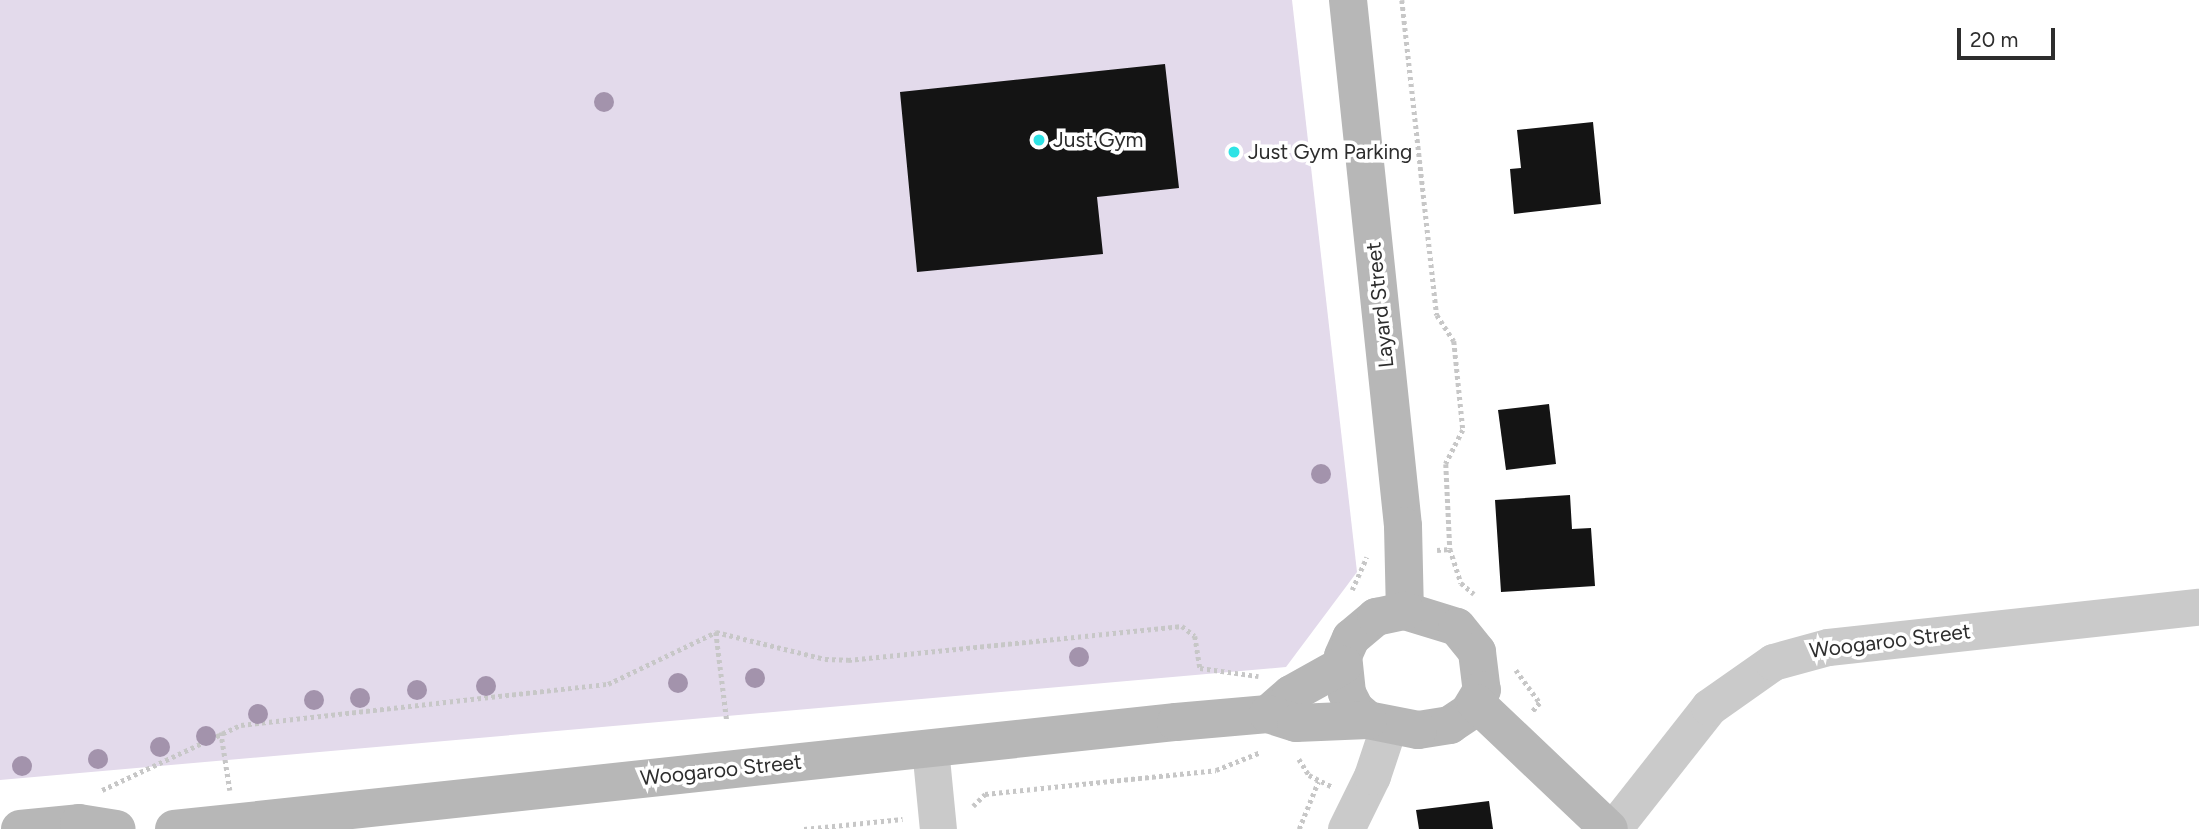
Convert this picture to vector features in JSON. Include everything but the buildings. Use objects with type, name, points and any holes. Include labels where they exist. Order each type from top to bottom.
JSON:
[{"type":"main road","name":"Layard Street","points":[[1348,0],[1403,527],[1405,611]]},
{"type":"main road","points":[[1405,611],[1457,627],[1472,641],[1482,674],[1476,703],[1460,720],[1440,728],[1418,730],[1378,722],[1350,702],[1343,665],[1347,646],[1358,630],[1376,617],[1405,611]]},
{"type":"main road","points":[[1268,714],[1291,694],[1343,665]]},
{"type":"main road","points":[[1476,703],[1611,829]]},
{"type":"main road","name":"Woogaroo Street","points":[[174,829],[234,822],[375,818],[930,748],[1268,714],[1296,723],[1378,722]]},
{"type":"main road","points":[[20,829],[79,822],[117,829]]},
{"type":"street","name":"Woogaroo Street","points":[[1611,829],[1709,707],[1738,683],[1798,652],[2199,607]]},
{"type":"street","points":[[1346,829],[1372,776],[1378,722]]},
{"type":"street","points":[[930,748],[937,822]]},
{"type":"path","points":[[1402,0],[1437,315],[1454,341],[1463,429],[1446,464],[1450,549],[1461,583],[1481,600]]},
{"type":"path","points":[[1343,601],[1367,555]]},
{"type":"path","points":[[98,791],[240,725],[608,684],[716,632],[825,659],[848,660],[1182,626],[1195,636],[1198,663],[1204,671],[1263,677],[1272,750],[1229,766],[985,794],[973,802],[973,810],[937,822],[895,820],[804,829]]},
{"type":"path","points":[[716,632],[727,722]]},
{"type":"path","points":[[1507,658],[1540,703],[1511,733]]},
{"type":"path","points":[[221,732],[234,822]]},
{"type":"path","points":[[1299,829],[1318,782]]},
{"type":"path","points":[[895,820],[896,829]]},
{"type":"shaded area","points":[[0,0],[1292,0],[1357,572],[1286,667],[0,780]]},
{"type":"place","name":"Just Gym","points":[[1039,140]]},
{"type":"place","name":"Just Gym Parking","points":[[1234,152]]}]
